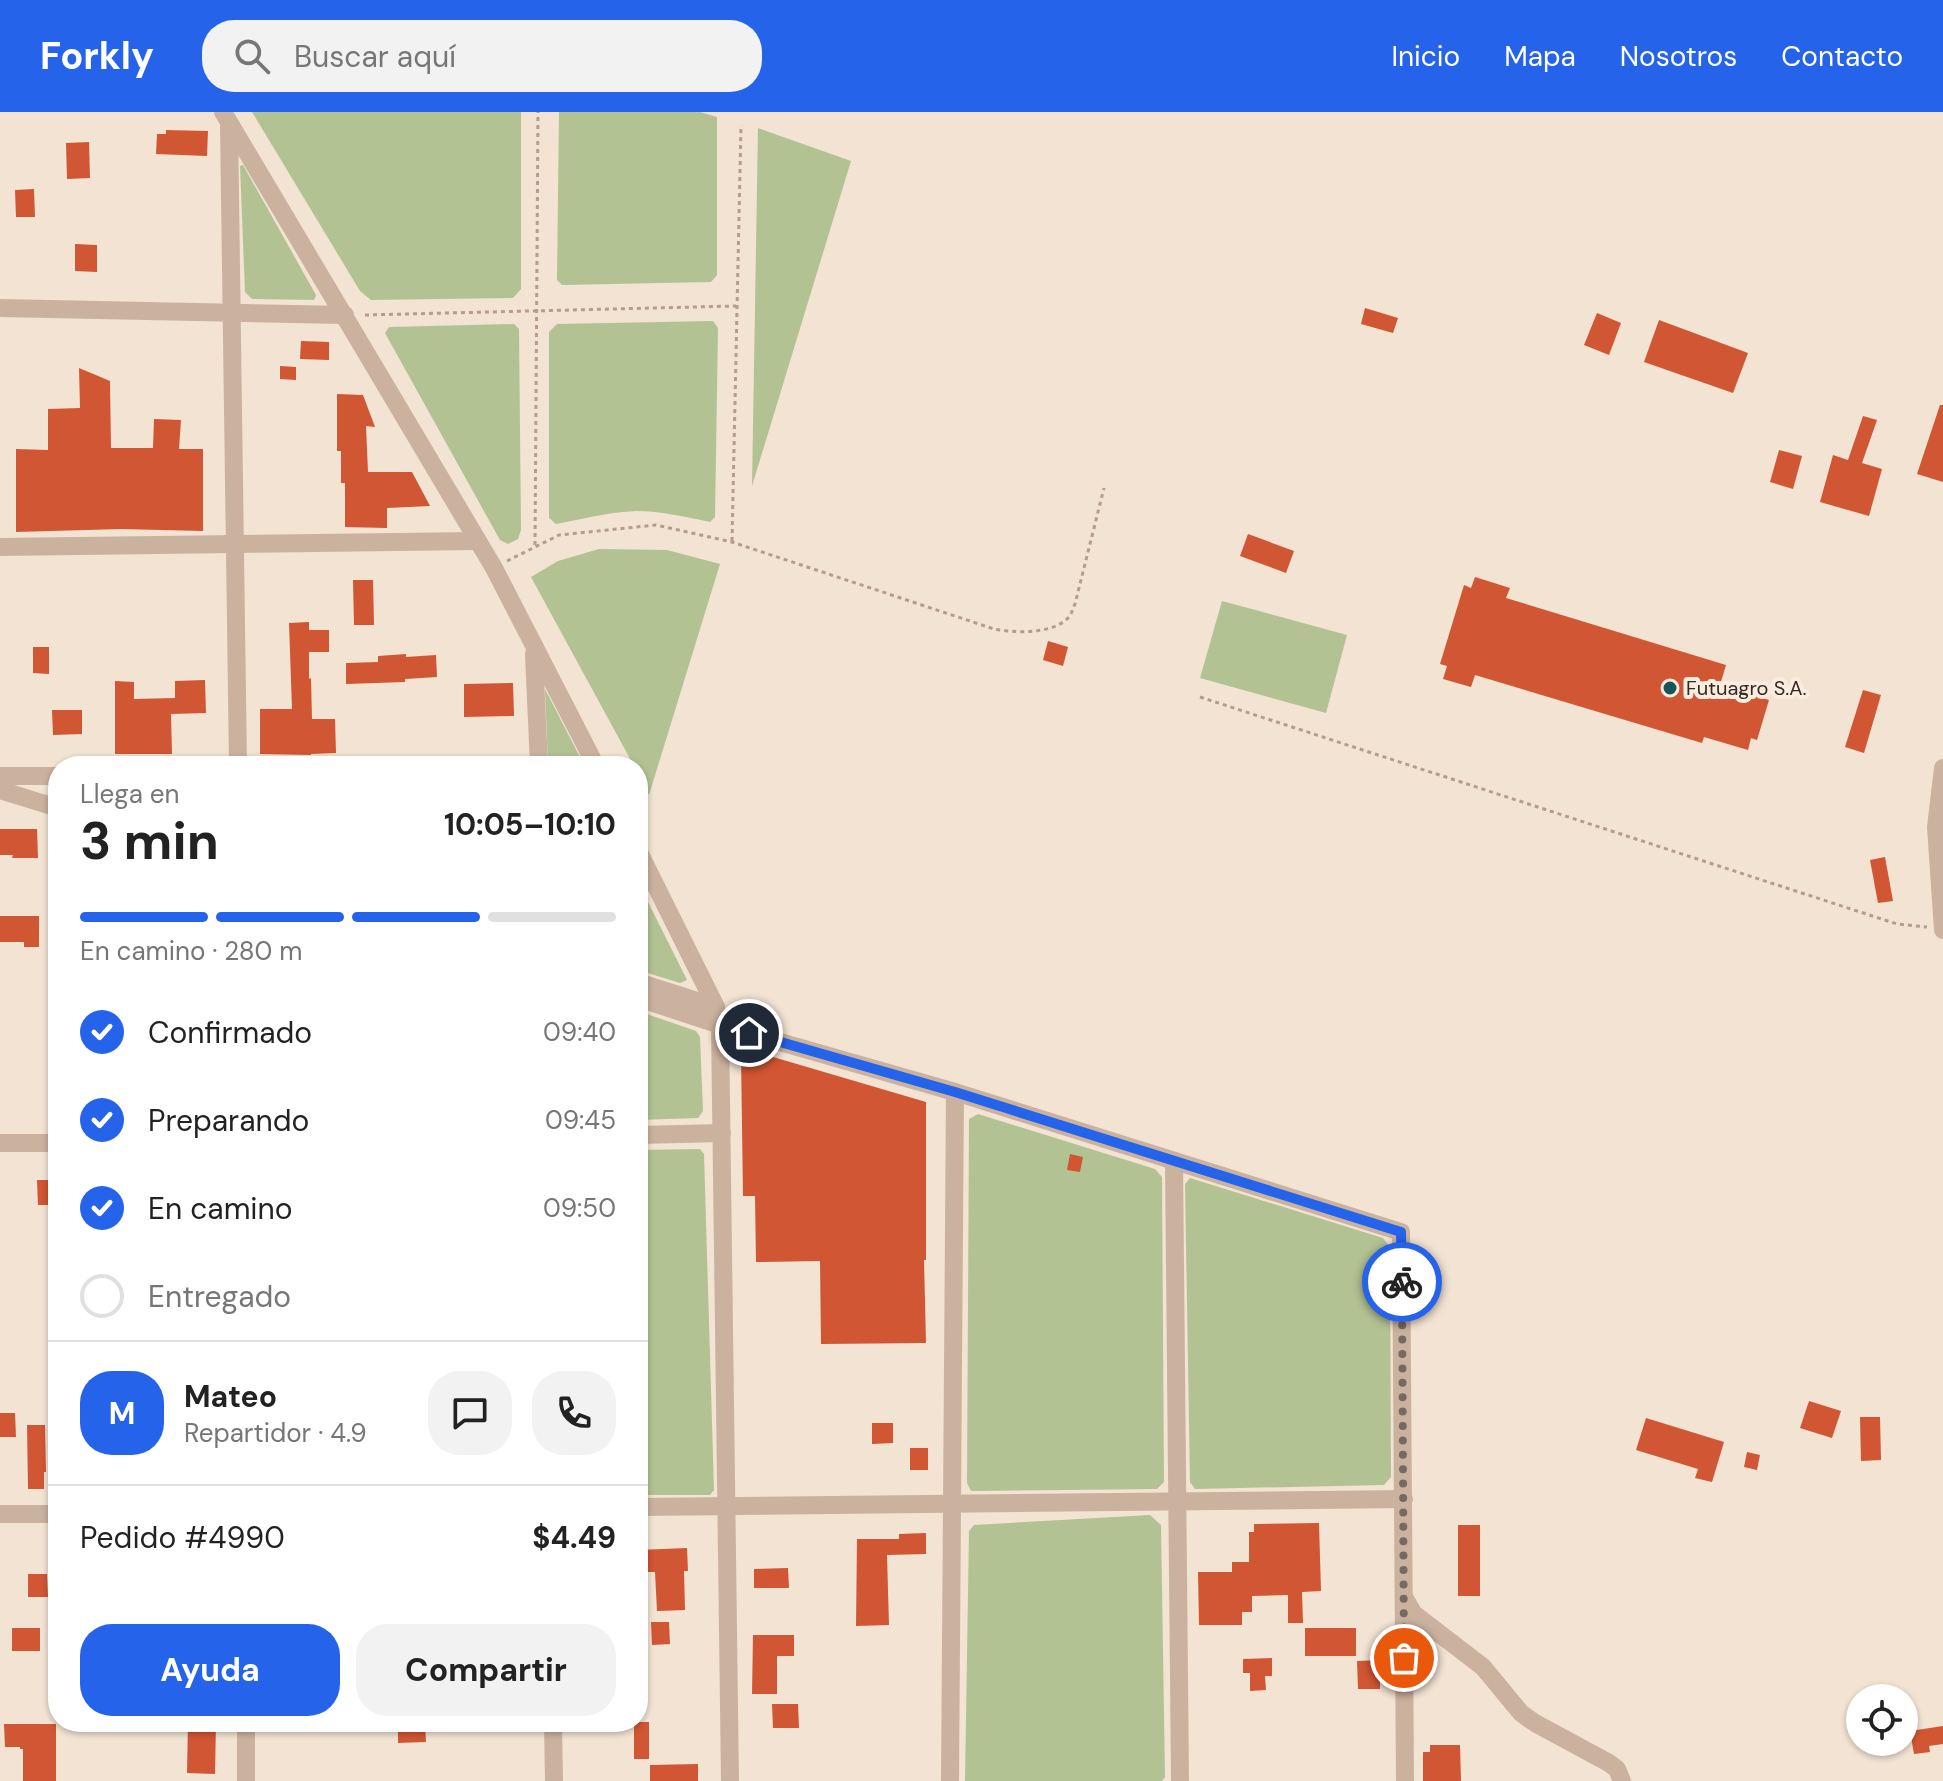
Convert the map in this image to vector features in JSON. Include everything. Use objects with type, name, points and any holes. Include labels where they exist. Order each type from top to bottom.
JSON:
[{"type":"street","points":[[226,117],[238,756]]},
{"type":"street","points":[[226,117],[494,568],[591,756]]},
{"type":"street","points":[[0,308],[345,315]]},
{"type":"street","points":[[0,547],[477,541]]},
{"type":"street","points":[[534,647],[539,756]]},
{"type":"street","points":[[1943,768],[1936,827],[1943,928]]},
{"type":"street","points":[[0,777],[48,776]]},
{"type":"street","points":[[0,777],[48,793]]},
{"type":"street","points":[[0,790],[48,805]]},
{"type":"street","points":[[648,871],[718,1016],[730,1781]]},
{"type":"street","points":[[648,986],[718,1016]]},
{"type":"street","points":[[648,1000],[718,1016],[1401,1232],[1405,1781]]},
{"type":"street","points":[[950,1781],[955,1092]]},
{"type":"street","points":[[648,1135],[722,1133]]},
{"type":"street","points":[[0,1143],[48,1143]]},
{"type":"street","points":[[1174,1161],[1180,1781]]},
{"type":"street","points":[[648,1507],[1404,1499]]},
{"type":"street","points":[[0,1514],[48,1514]]},
{"type":"street","points":[[1404,1597],[1414,1614],[1483,1667],[1521,1713],[1609,1763],[1617,1769],[1622,1781]]},
{"type":"street","points":[[246,1732],[246,1781]]},
{"type":"street","points":[[553,1732],[554,1781]]},
{"type":"path","points":[[535,545],[538,112]]},
{"type":"path","points":[[732,542],[741,125]]},
{"type":"path","points":[[345,315],[736,306]]},
{"type":"path","points":[[494,568],[559,535],[656,525],[732,542],[994,629],[1037,631],[1055,626],[1069,616],[1075,604],[1104,488]]},
{"type":"path","points":[[1200,697],[1897,924],[1943,928]]},
{"type":"green space","points":[[252,112],[521,112],[521,289],[513,298],[371,300],[360,291]]},
{"type":"green space","points":[[559,112],[700,112],[717,117],[717,275],[711,282],[562,285],[557,280]]},
{"type":"green space","points":[[758,128],[851,161],[752,486]]},
{"type":"green space","points":[[243,165],[316,295],[314,300],[252,299],[245,292],[240,166]]},
{"type":"green space","points":[[713,321],[718,328],[715,517],[710,522],[636,511],[556,524],[549,518],[549,332],[557,324]]},
{"type":"green space","points":[[514,324],[519,329],[521,530],[518,539],[508,544],[500,540],[385,333],[389,327]]},
{"type":"green space","points":[[599,549],[667,550],[720,564],[649,795],[648,756],[629,756],[531,577],[558,561]]},
{"type":"green space","points":[[1222,601],[1347,635],[1326,713],[1200,678]]},
{"type":"green space","points":[[545,689],[579,756],[548,756]]},
{"type":"green space","points":[[648,902],[687,980],[680,983],[648,973]]},
{"type":"green space","points":[[648,1014],[696,1031],[700,1037],[703,1111],[698,1118],[648,1120]]},
{"type":"green space","points":[[978,1114],[1155,1169],[1162,1177],[1164,1482],[1157,1489],[971,1491],[967,1483],[969,1119]]},
{"type":"green space","points":[[700,1149],[704,1154],[714,1490],[710,1495],[648,1495],[648,1150]]},
{"type":"green space","points":[[1190,1178],[1383,1238],[1390,1247],[1391,1477],[1384,1485],[1195,1489],[1190,1482],[1185,1184]]},
{"type":"green space","points":[[1150,1515],[1161,1525],[1165,1777],[1162,1781],[965,1781],[969,1531],[974,1525]]},
{"type":"building","points":[[166,130],[208,131],[207,156],[156,154],[157,134],[166,134]]},
{"type":"building","points":[[89,142],[90,178],[67,179],[66,143]]},
{"type":"building","points":[[34,189],[35,217],[16,217],[15,190]]},
{"type":"building","points":[[75,244],[97,245],[97,272],[75,271]]},
{"type":"building","points":[[1365,308],[1398,318],[1393,333],[1361,324]]},
{"type":"building","points":[[1597,313],[1621,323],[1609,355],[1584,345]]},
{"type":"building","points":[[1659,320],[1748,353],[1733,393],[1644,362]]},
{"type":"building","points":[[301,341],[329,342],[329,360],[300,359]]},
{"type":"building","points":[[280,366],[296,367],[296,380],[280,379]]},
{"type":"building","points":[[79,368],[110,381],[111,448],[153,448],[154,419],[181,420],[179,449],[203,449],[203,531],[121,529],[16,532],[16,449],[48,450],[48,409],[80,408]]},
{"type":"building","points":[[337,394],[363,395],[375,427],[366,426],[368,472],[412,472],[430,506],[387,508],[387,528],[345,527],[345,483],[341,483],[341,451],[337,451]]},
{"type":"building","points":[[1940,405],[1943,405],[1943,482],[1917,474]]},
{"type":"building","points":[[1863,416],[1877,420],[1862,463],[1882,469],[1869,516],[1820,502],[1833,455],[1848,460]]},
{"type":"building","points":[[1779,450],[1802,456],[1793,489],[1770,482]]},
{"type":"building","points":[[1248,534],[1294,551],[1286,573],[1240,556]]},
{"type":"building","points":[[1475,577],[1510,588],[1506,598],[1726,665],[1720,685],[1769,700],[1757,740],[1751,738],[1748,750],[1704,737],[1702,743],[1475,675],[1471,687],[1443,679],[1447,666],[1440,664],[1464,585],[1471,588]]},
{"type":"building","points":[[353,580],[373,580],[374,625],[354,625]]},
{"type":"building","points":[[309,622],[309,630],[329,630],[329,652],[309,652],[309,679],[312,719],[335,719],[336,753],[260,754],[260,709],[292,709],[289,623]]},
{"type":"building","points":[[1048,641],[1068,647],[1063,666],[1043,660]]},
{"type":"building","points":[[33,647],[49,647],[49,674],[33,673]]},
{"type":"building","points":[[406,654],[406,657],[436,655],[437,677],[405,679],[405,682],[346,684],[346,663],[378,662],[378,656]]},
{"type":"building","points":[[205,680],[206,713],[171,714],[172,754],[115,754],[115,681],[134,682],[134,699],[175,698],[175,681]]},
{"type":"building","points":[[513,683],[514,716],[464,717],[464,684]]},
{"type":"building","points":[[1863,690],[1881,695],[1864,753],[1845,747]]},
{"type":"building","points":[[52,710],[82,710],[82,734],[53,735]]},
{"type":"building","points":[[0,829],[37,829],[38,858],[0,855]]},
{"type":"building","points":[[1885,857],[1893,901],[1878,903],[1870,860]]},
{"type":"building","points":[[0,916],[39,916],[39,947],[24,947],[24,942],[0,942]]},
{"type":"building","points":[[746,1049],[926,1102],[926,1343],[821,1344],[820,1261],[756,1262],[755,1196],[743,1196],[741,1055]]},
{"type":"building","points":[[1070,1154],[1083,1157],[1080,1172],[1067,1170]]},
{"type":"building","points":[[37,1180],[48,1180],[48,1205],[38,1205]]},
{"type":"building","points":[[1809,1401],[1841,1411],[1832,1438],[1800,1428]]},
{"type":"building","points":[[0,1413],[15,1413],[16,1437],[0,1437]]},
{"type":"building","points":[[1860,1417],[1880,1417],[1881,1460],[1861,1461]]},
{"type":"building","points":[[1646,1418],[1724,1442],[1712,1482],[1695,1478],[1698,1469],[1636,1450]]},
{"type":"building","points":[[872,1423],[893,1423],[893,1443],[872,1444]]},
{"type":"building","points":[[27,1425],[45,1425],[44,1489],[28,1489]]},
{"type":"building","points":[[910,1448],[928,1448],[928,1470],[910,1470]]},
{"type":"building","points":[[1747,1452],[1760,1455],[1757,1470],[1744,1467]]},
{"type":"building","points":[[1319,1523],[1321,1591],[1302,1592],[1303,1623],[1288,1623],[1288,1595],[1252,1596],[1252,1612],[1242,1612],[1242,1625],[1199,1625],[1198,1572],[1232,1572],[1232,1562],[1249,1562],[1249,1532],[1254,1532],[1254,1524]]},
{"type":"building","points":[[1458,1525],[1480,1525],[1480,1596],[1458,1596]]},
{"type":"building","points":[[926,1533],[926,1554],[887,1555],[889,1625],[856,1626],[857,1539],[899,1539],[899,1534]]},
{"type":"building","points":[[687,1548],[685,1610],[657,1611],[655,1572],[648,1572],[648,1550]]},
{"type":"building","points":[[788,1568],[789,1588],[754,1588],[754,1569]]},
{"type":"building","points":[[28,1574],[47,1574],[48,1597],[28,1597]]},
{"type":"building","points":[[651,1622],[669,1622],[670,1644],[652,1645]]},
{"type":"building","points":[[12,1628],[40,1628],[40,1651],[12,1651]]},
{"type":"building","points":[[1305,1628],[1356,1628],[1356,1656],[1305,1656]]},
{"type":"building","points":[[753,1635],[794,1635],[794,1656],[777,1656],[777,1694],[752,1694]]},
{"type":"building","points":[[1272,1658],[1272,1676],[1265,1676],[1266,1690],[1250,1691],[1250,1673],[1243,1673],[1243,1659]]},
{"type":"building","points":[[1380,1660],[1380,1689],[1358,1689],[1357,1661]]},
{"type":"building","points":[[772,1704],[798,1704],[799,1728],[773,1728]]},
{"type":"building","points":[[649,1722],[649,1759],[634,1759],[634,1732],[648,1732]]},
{"type":"building","points":[[4,1724],[48,1724],[48,1732],[56,1732],[56,1781],[23,1781],[23,1749],[5,1747]]},
{"type":"building","points":[[1943,1726],[1943,1744],[1929,1746],[1930,1752],[1918,1754],[1918,1730]]},
{"type":"building","points":[[188,1732],[216,1732],[215,1774],[187,1773]]},
{"type":"building","points":[[398,1732],[426,1732],[426,1742],[398,1743]]},
{"type":"building","points":[[1430,1745],[1460,1745],[1461,1781],[1423,1781],[1423,1752],[1430,1752]]},
{"type":"building","points":[[698,1764],[698,1781],[650,1781],[650,1765]]},
{"type":"way so far","points":[[1402,1282],[1404,1658]]},
{"type":"place","name":"Futuagro S.A.","points":[[1670,688]]},
{"type":"route","points":[[749,1033],[955,1092],[1401,1232],[1402,1282]]}]
